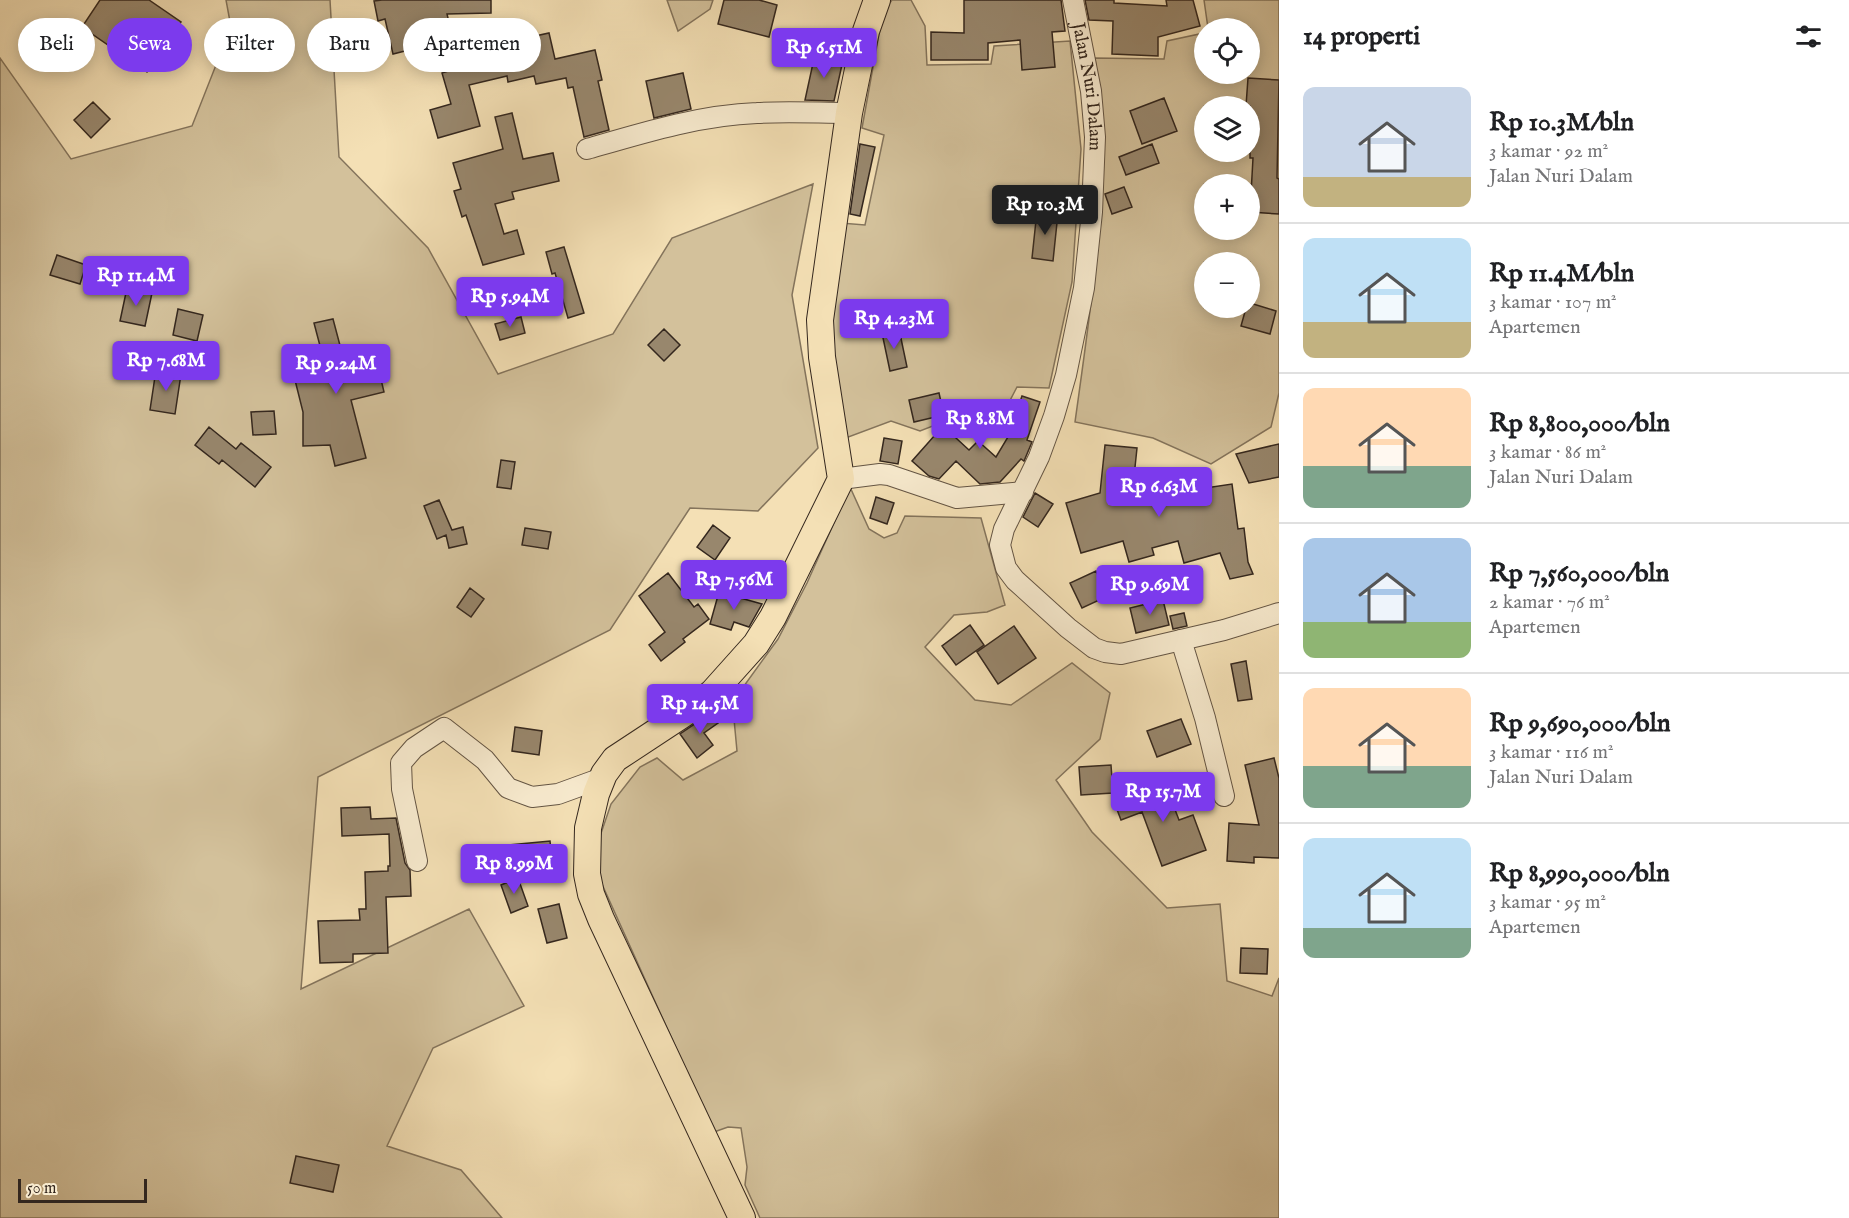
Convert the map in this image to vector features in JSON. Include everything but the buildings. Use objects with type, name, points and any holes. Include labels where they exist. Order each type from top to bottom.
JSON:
[{"type":"main road","points":[[742,1218],[591,894],[587,874],[588,828],[596,794],[615,759],[713,692],[756,644],[773,617],[841,479],[824,368],[820,320],[849,113],[866,32],[877,0]]},
{"type":"street","name":"Jalan Nuri Dalam","points":[[1073,0],[1091,91],[1095,137],[1091,222],[1084,288],[1066,375],[1039,457],[1004,529],[1000,544],[1006,568],[1015,580],[1084,641],[1105,652],[1121,654],[1224,630],[1279,613]]},
{"type":"street","points":[[587,150],[640,133],[701,120],[756,112],[849,113]]},
{"type":"street","points":[[841,479],[889,475],[957,498],[1023,492]]},
{"type":"street","points":[[1181,640],[1205,718],[1224,796]]},
{"type":"street","points":[[417,861],[402,789],[401,764],[414,748],[444,728],[485,760],[508,788],[532,797],[558,794],[603,778]]},
{"type":"shaded area","points":[[226,0],[330,0],[331,18],[307,18],[307,72],[334,72],[339,157],[428,248],[498,374],[613,334],[672,238],[813,184],[792,295],[818,448],[758,511],[690,508],[610,630],[318,777],[301,989],[469,909],[524,1006],[433,1048],[387,1146],[461,1170],[502,1218],[0,1218],[0,58],[71,159],[192,126],[213,72],[295,72],[295,18],[229,18]]},
{"type":"shaded area","points":[[667,0],[713,0],[710,9],[678,31]]},
{"type":"shaded area","points":[[892,0],[911,0],[925,26],[927,65],[991,64],[994,46],[1070,41],[1081,149],[1072,282],[1049,388],[1017,387],[991,437],[961,415],[920,431],[891,421],[843,439],[829,322],[841,223],[865,225],[884,135],[862,128],[883,12]]},
{"type":"shaded area","points":[[1204,0],[1279,0],[1279,393],[1271,427],[1211,464],[1153,438],[1075,422],[1094,279],[1102,171],[1102,125],[1095,58],[1164,59],[1167,41],[1194,35],[1194,84],[1260,84],[1260,18],[1207,18]]},
{"type":"shaded area","points":[[850,487],[869,529],[884,538],[897,533],[905,516],[981,518],[1005,605],[987,612],[954,615],[925,647],[975,700],[1011,705],[1072,663],[1110,693],[1100,739],[1056,780],[1092,832],[1167,908],[1220,904],[1227,981],[1272,996],[1279,978],[1279,1218],[760,1218],[745,1185],[747,1167],[741,1128],[728,1127],[714,1132],[601,882],[597,845],[611,804],[640,767],[657,758],[683,780],[737,751],[734,719],[736,697],[778,639],[807,583]]}]
